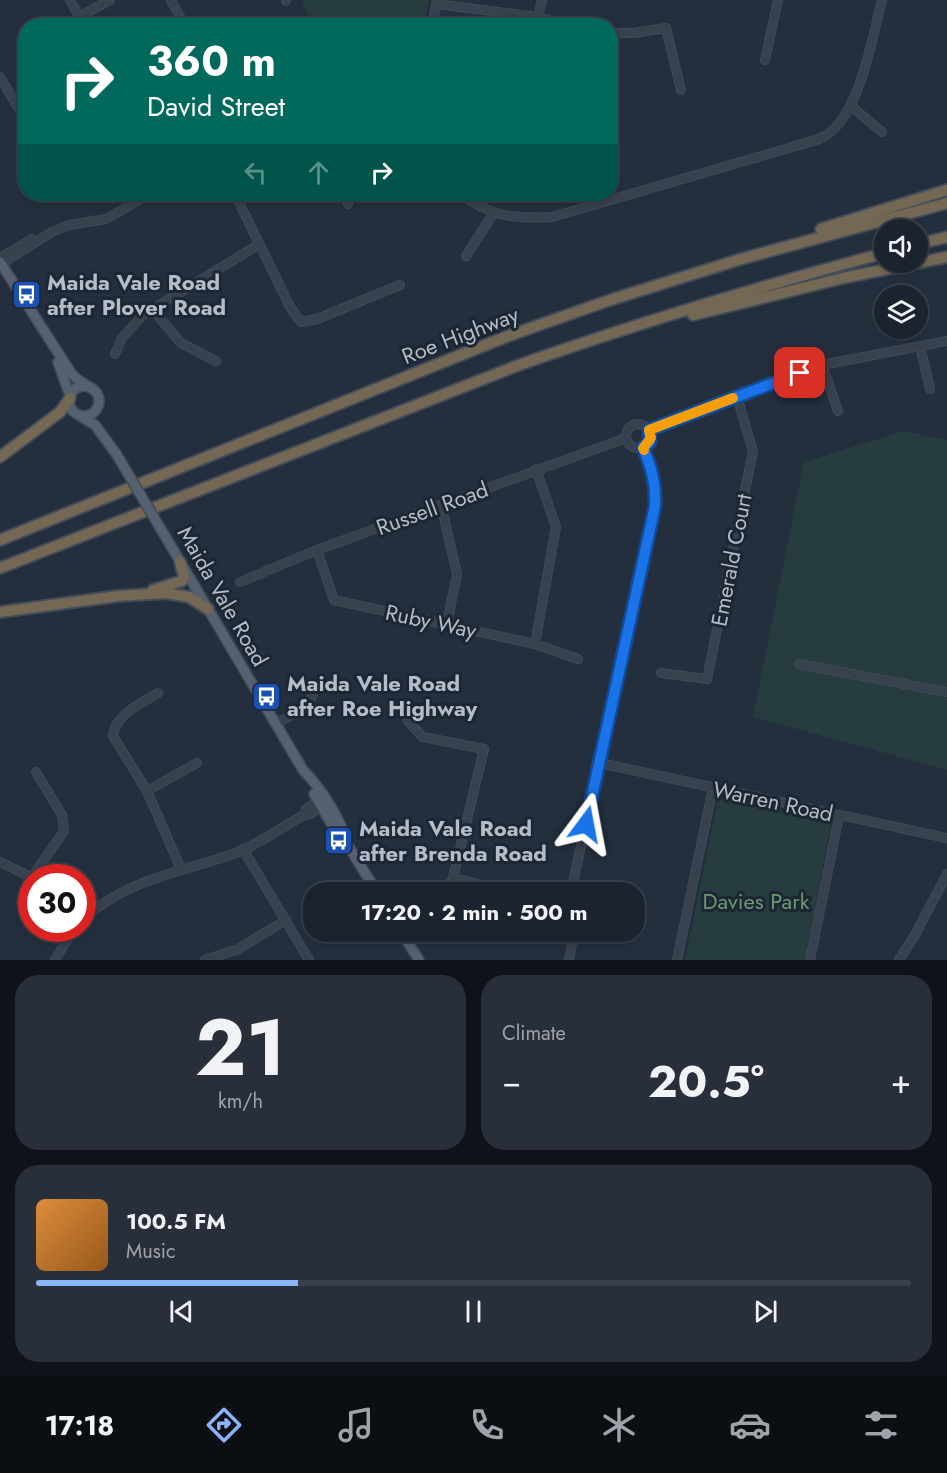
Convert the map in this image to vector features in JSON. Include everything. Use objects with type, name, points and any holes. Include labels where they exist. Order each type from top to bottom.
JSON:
[{"type":"highway","points":[[610,300],[749,250],[947,190]]},
{"type":"highway","name":"Roe Highway","points":[[0,540],[508,336],[610,300],[741,259],[947,203]]},
{"type":"highway","points":[[928,242],[947,237]]},
{"type":"highway","points":[[0,568],[483,378],[671,314],[874,256]]},
{"type":"highway","points":[[483,378],[678,318],[843,278],[947,257]]},
{"type":"highway","points":[[0,457],[60,412],[70,397]]},
{"type":"highway","points":[[140,594],[182,581],[184,572],[180,562]]},
{"type":"highway","points":[[0,612],[140,594],[183,595],[207,609]]},
{"type":"main road","points":[[0,261],[72,373],[95,391],[99,400],[97,410],[93,414],[84,417],[72,410],[62,369],[41,328]]},
{"type":"main road","points":[[70,397],[76,389],[91,388]]},
{"type":"main road","name":"Maida Vale Road","points":[[99,400],[101,421],[109,441],[303,770],[344,831],[347,844],[371,882]]},
{"type":"main road","name":"Maida Vale Road","points":[[79,416],[95,425],[109,441]]},
{"type":"main road","points":[[407,942],[417,957]]},
{"type":"street","points":[[70,0],[80,16],[110,0]]},
{"type":"street","points":[[171,0],[181,18]]},
{"type":"street","points":[[538,17],[542,0]]},
{"type":"street","points":[[765,60],[778,0]]},
{"type":"street","points":[[618,198],[825,136],[847,115],[858,87],[882,0]]},
{"type":"street","points":[[433,18],[436,2],[541,18]]},
{"type":"street","points":[[618,33],[666,28],[681,90]]},
{"type":"street","points":[[0,77],[18,107]]},
{"type":"street","points":[[850,106],[882,132]]},
{"type":"street","points":[[0,261],[65,222],[95,218],[128,201]]},
{"type":"street","points":[[0,261],[52,232],[69,225],[106,219],[138,201]]},
{"type":"street","points":[[238,201],[290,308],[301,322],[317,319],[400,285]]},
{"type":"street","points":[[472,201],[493,214],[520,219],[552,217],[607,201]]},
{"type":"street","points":[[466,256],[493,214]]},
{"type":"street","points":[[115,354],[122,338],[142,315],[258,245]]},
{"type":"street","points":[[153,310],[182,343],[216,361]]},
{"type":"street","points":[[649,430],[822,365],[947,341]]},
{"type":"street","points":[[920,346],[930,390]]},
{"type":"street","points":[[822,365],[838,411]]},
{"type":"street","name":"Emerald Court","points":[[661,673],[707,679],[753,451],[737,397]]},
{"type":"street","points":[[634,424],[643,424],[649,430],[650,442],[643,448],[632,447],[626,438],[628,429],[634,424]]},
{"type":"street","name":"Russell Road","points":[[240,582],[316,550],[626,438]]},
{"type":"street","points":[[573,882],[655,506],[656,486],[652,468],[643,448]]},
{"type":"street","points":[[535,644],[556,527],[536,469]]},
{"type":"street","points":[[441,505],[457,574],[447,624]]},
{"type":"street","name":"Ruby Way","points":[[316,550],[334,600],[535,644],[578,659]]},
{"type":"street","points":[[799,664],[947,692]]},
{"type":"street","points":[[158,693],[119,719],[113,729],[116,742],[147,791],[181,869]]},
{"type":"street","points":[[276,724],[305,706],[313,695]]},
{"type":"street","points":[[408,721],[423,737],[484,749],[451,882]]},
{"type":"street","points":[[147,791],[197,763]]},
{"type":"street","name":"Warren Road","points":[[600,763],[947,838]]},
{"type":"street","points":[[36,772],[62,815],[64,831],[42,864]]},
{"type":"street","points":[[677,960],[713,788]]},
{"type":"street","points":[[96,909],[124,890],[150,879],[243,849],[304,815],[310,814],[323,802]]},
{"type":"street","points":[[810,960],[839,816]]},
{"type":"street","points":[[243,849],[309,960]]},
{"type":"street","points":[[0,862],[18,870]]},
{"type":"street","points":[[899,960],[947,874]]},
{"type":"street","points":[[453,879],[466,882]]},
{"type":"street","points":[[208,959],[238,949],[286,920]]},
{"type":"street","points":[[55,960],[66,942]]},
{"type":"street","points":[[569,960],[572,942]]},
{"type":"green space","points":[[302,0],[429,0],[425,18],[310,18]]},
{"type":"green space","points":[[904,431],[947,440],[947,770],[753,717],[804,462]]},
{"type":"green space","name":"Davies Park","points":[[718,799],[831,823],[805,960],[685,960]]},
{"type":"slow traffic","points":[[644,450],[643,448],[650,442],[649,430],[733,398]]},
{"type":"place","name":"Maida Vale Road after Plover Road","points":[[26,295]]},
{"type":"place","name":"Maida Vale Road after Roe Highway","points":[[266,696]]},
{"type":"place","name":"Maida Vale Road after Brenda Road","points":[[338,841]]},
{"type":"route","points":[[586,824],[655,506],[656,486],[652,468],[643,448],[650,442],[649,430],[800,373]]}]
